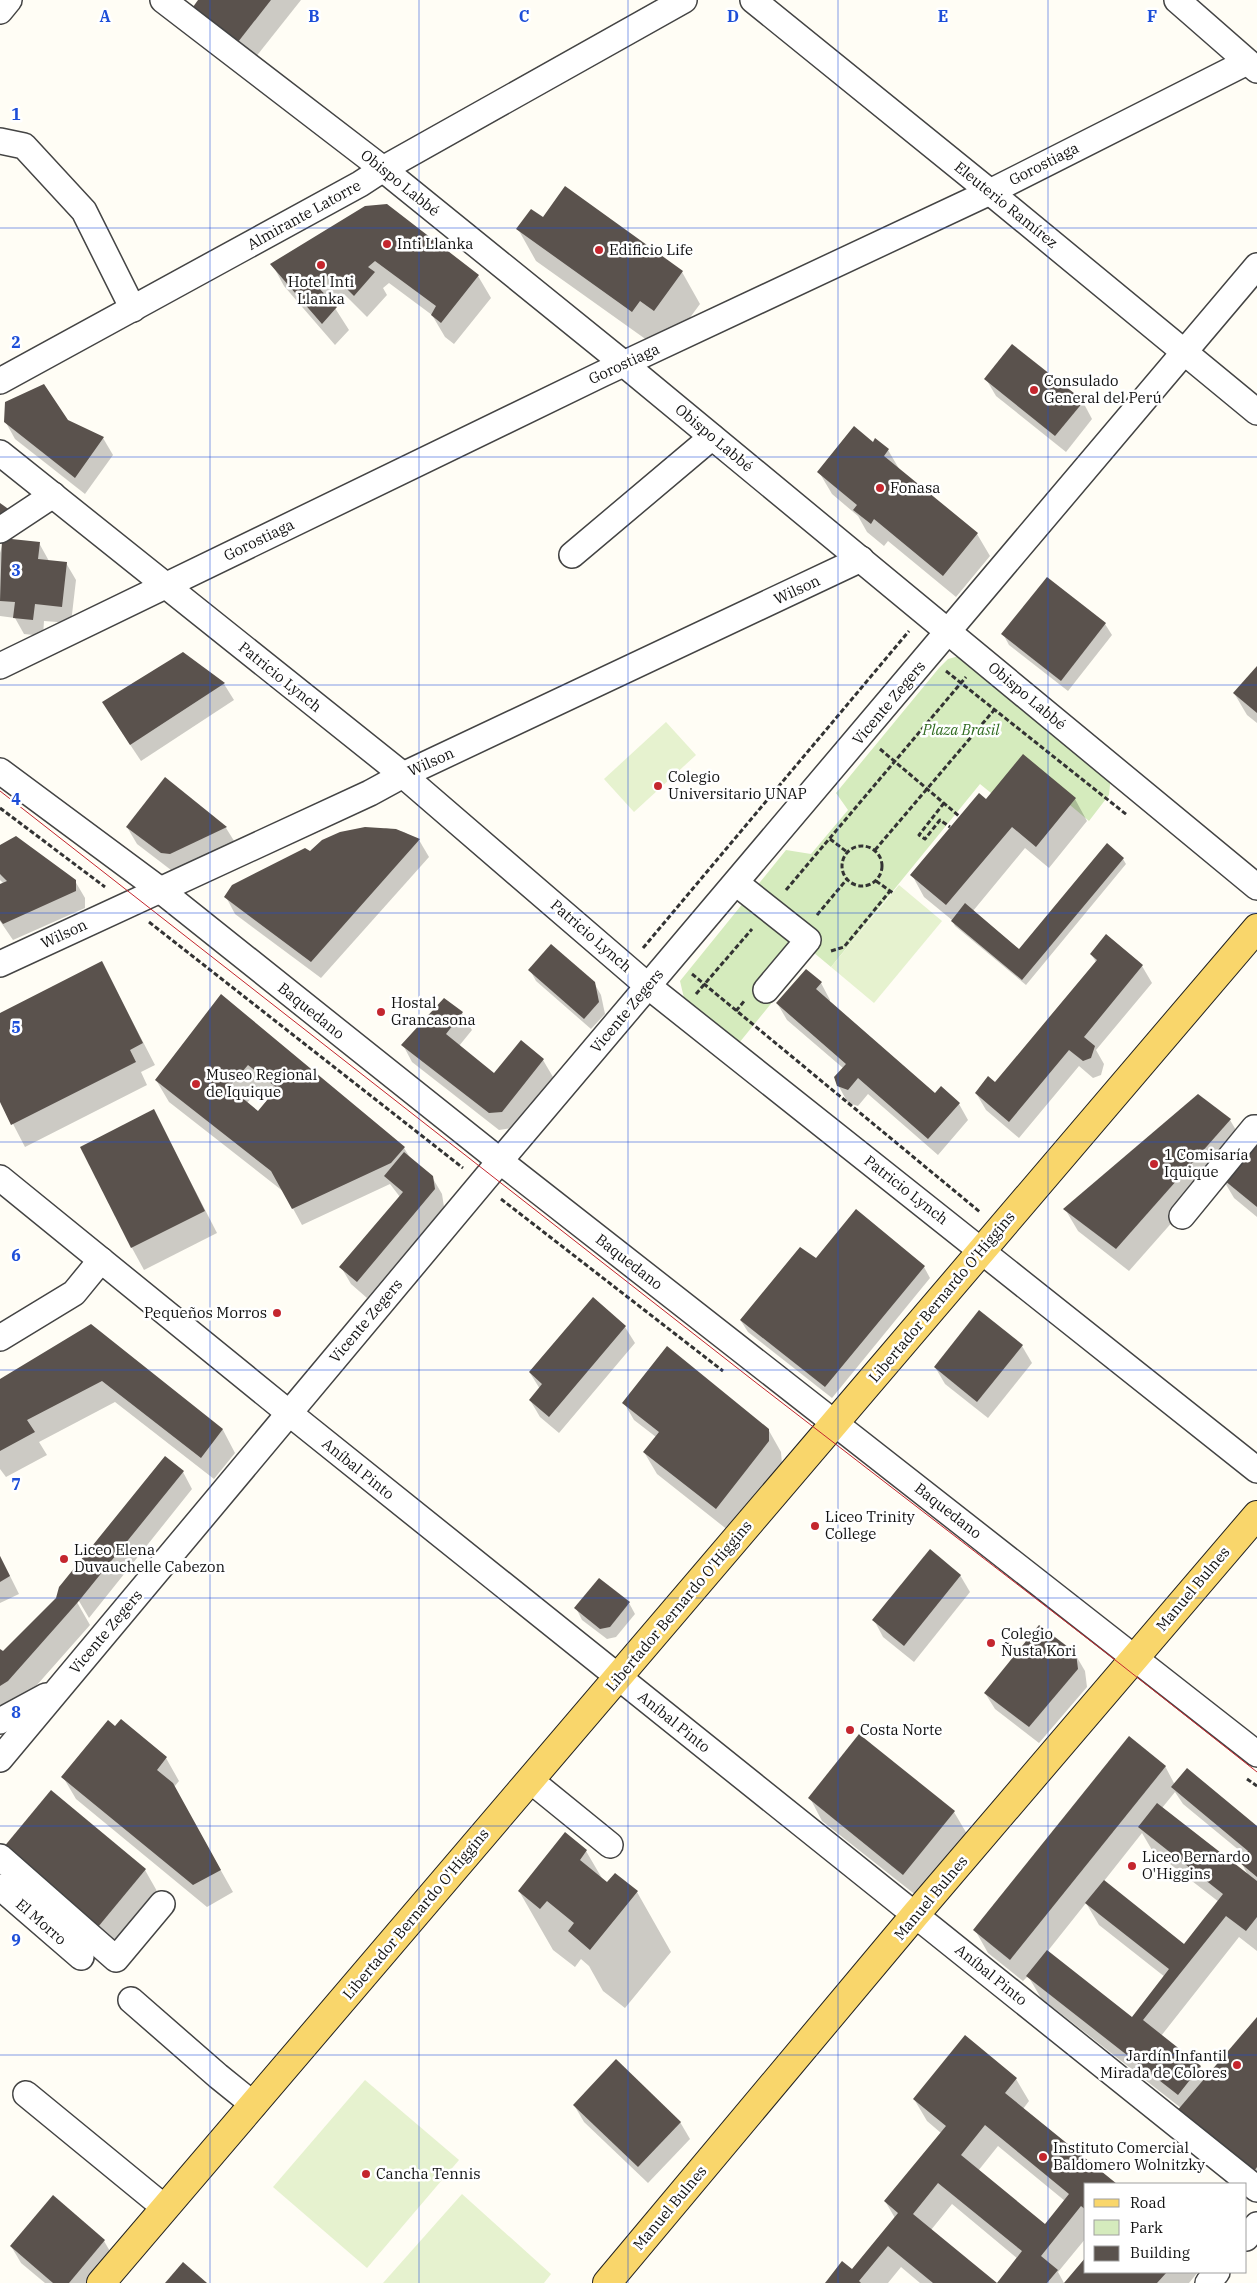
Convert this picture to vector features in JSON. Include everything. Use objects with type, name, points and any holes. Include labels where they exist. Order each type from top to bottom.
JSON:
[{"type":"main road","name":"Libertador Bernardo O'Higgins","points":[[101,2283],[1257,928]]},
{"type":"main road","name":"Manuel Bulnes","points":[[607,2283],[915,1915],[1257,1515]]},
{"type":"street","points":[[0,11],[9,0]]},
{"type":"street","name":"Obispo Labbé","points":[[163,0],[383,169],[624,364],[979,655],[1257,887]]},
{"type":"street","name":"Almirante Latorre","points":[[0,381],[360,184],[383,169],[684,0]]},
{"type":"street","name":"Eleuterio Ramírez","points":[[752,0],[990,192],[1257,412]]},
{"type":"street","points":[[1177,0],[1252,66]]},
{"type":"street","name":"Gorostiaga","points":[[0,666],[624,364],[990,192],[1252,66]]},
{"type":"street","points":[[0,141],[24,146],[84,211],[133,308]]},
{"type":"street","name":"Vicente Zegers","points":[[0,1759],[500,1161],[950,632],[1257,266]]},
{"type":"street","points":[[572,555],[712,437]]},
{"type":"street","name":"Patricio Lynch","points":[[0,453],[403,775],[648,986],[1257,1470]]},
{"type":"street","points":[[0,530],[54,495]]},
{"type":"street","name":"Wilson","points":[[0,964],[370,793],[403,775],[861,560]]},
{"type":"street","name":"Baquedano","points":[[0,771],[159,889],[500,1161],[1257,1754]]},
{"type":"street","points":[[736,883],[808,940],[766,990]]},
{"type":"street","points":[[1182,1216],[1254,1128],[1257,1128]]},
{"type":"street","name":"Aníbal Pinto","points":[[0,1178],[289,1413],[1257,2189]]},
{"type":"street","points":[[0,1338],[74,1293],[101,1260]]},
{"type":"street","points":[[0,1721],[59,1688]]},
{"type":"street","points":[[530,1780],[610,1845]]},
{"type":"street","points":[[0,1857],[116,1959],[162,1904]]},
{"type":"street","name":"El Morro","points":[[0,1887],[82,1957]]},
{"type":"street","points":[[131,2000],[218,2076],[254,2104]]},
{"type":"street","points":[[26,2094],[165,2208]]},
{"type":"street","points":[[1247,2237],[1257,2225]]},
{"type":"street","points":[[1208,2283],[1216,2273]]},
{"type":"path","points":[[627,967],[925,612]]},
{"type":"path","points":[[681,1012],[962,683],[974,668],[979,655]]},
{"type":"path","points":[[928,656],[1128,816]]},
{"type":"path","points":[[875,850],[995,709]]},
{"type":"path","points":[[876,746],[959,816]]},
{"type":"path","points":[[944,803],[920,835],[925,839],[940,820],[950,827]]},
{"type":"path","points":[[830,839],[847,852]]},
{"type":"path","points":[[862,845],[875,850],[882,862],[882,869],[876,881],[864,886],[858,886],[847,880],[842,868],[842,861],[847,852],[855,846],[862,845]]},
{"type":"path","points":[[808,940],[826,953],[844,947],[891,892],[876,881]]},
{"type":"path","points":[[670,961],[688,971],[1000,1229]]},
{"type":"green space","name":"Plaza Brasil","points":[[959,656],[1111,775],[1109,795],[1089,821],[1070,805],[991,793],[980,784],[831,967],[813,952],[739,1043],[684,998],[680,981],[786,850],[811,854],[848,810],[836,793],[939,668],[948,659]]},
{"type":"green space","points":[[666,722],[696,755],[634,812],[604,779]]},
{"type":"green space","points":[[899,885],[942,921],[874,1003],[831,967]]},
{"type":"green space","name":"Cancha Tennis","points":[[365,2080],[459,2160],[367,2268],[273,2187]]},
{"type":"green space","name":"Cancha Tennis","points":[[462,2194],[551,2274],[544,2283],[383,2283]]},
{"type":"building","points":[[198,0],[271,0],[238,42],[193,7]]},
{"type":"building","name":"Edificio Life","points":[[565,186],[683,271],[654,311],[640,301],[632,312],[516,229],[531,209],[543,217]]},
{"type":"building","name":"Hotel Inti Llanka","points":[[387,204],[479,275],[441,323],[431,315],[436,306],[375,261],[368,267],[375,272],[354,296],[331,273],[317,286],[337,307],[322,324],[270,264],[365,206]]},
{"type":"building","name":"Consulado General del Perú","points":[[1012,344],[1084,401],[1055,436],[984,379]]},
{"type":"building","points":[[44,384],[68,420],[104,437],[75,478],[4,422],[5,402]]},
{"type":"building","name":"Fonasa","points":[[854,426],[873,442],[875,438],[889,449],[884,456],[978,533],[943,576],[874,519],[871,524],[853,510],[857,505],[817,472]]},
{"type":"building","points":[[0,503],[14,513],[0,522]]},
{"type":"building","points":[[2,538],[40,542],[38,559],[67,562],[62,607],[35,604],[33,620],[13,618],[15,602],[0,601]]},
{"type":"building","points":[[1047,577],[1106,623],[1061,681],[1001,634]]},
{"type":"building","points":[[183,652],[225,683],[130,745],[102,702]]},
{"type":"building","points":[[1257,666],[1257,713],[1233,693]]},
{"type":"building","points":[[1023,754],[1076,798],[1036,847],[1012,827],[946,905],[910,875],[979,793],[986,799]]},
{"type":"building","points":[[165,777],[227,827],[170,854],[161,853],[126,827]]},
{"type":"building","points":[[365,827],[396,829],[420,839],[311,962],[224,897],[232,885],[305,848],[310,851],[322,840],[340,832]]},
{"type":"building","points":[[16,836],[76,880],[76,891],[3,924],[0,920],[0,884],[7,881],[0,874],[0,845]]},
{"type":"building","points":[[1107,843],[1124,858],[1022,980],[951,921],[965,903],[1019,949]]},
{"type":"building","points":[[1106,934],[1143,965],[1084,1037],[1095,1046],[1091,1058],[1083,1061],[1069,1050],[1009,1122],[975,1093],[988,1076],[995,1082],[1097,960],[1090,954]]},
{"type":"building","points":[[551,944],[595,982],[599,1002],[584,1019],[528,970]]},
{"type":"building","points":[[102,961],[143,1043],[130,1050],[136,1062],[11,1125],[0,1102],[0,1013]]},
{"type":"building","points":[[806,969],[822,982],[816,989],[935,1093],[941,1086],[960,1103],[928,1139],[858,1078],[848,1090],[837,1086],[834,1077],[846,1064],[776,1003]]},
{"type":"building","name":"Museo Regional de Iquique","points":[[221,994],[405,1147],[391,1163],[292,1209],[271,1171],[155,1080]],"holes":[[[248,1065],[277,1088],[258,1111],[229,1087]]]},
{"type":"building","points":[[444,998],[463,1012],[446,1034],[494,1073],[521,1040],[544,1059],[502,1112],[489,1113],[401,1045]]},
{"type":"building","name":"1 Comisaría Iquique","points":[[1198,1094],[1231,1119],[1116,1249],[1063,1209]]},
{"type":"building","points":[[154,1109],[205,1211],[131,1248],[80,1147]]},
{"type":"building","points":[[1250,1139],[1257,1144],[1257,1207],[1219,1176]]},
{"type":"building","points":[[404,1152],[433,1176],[435,1189],[357,1282],[339,1267],[403,1192],[384,1176]]},
{"type":"building","points":[[856,1209],[925,1266],[825,1387],[740,1320],[800,1247],[816,1258]]},
{"type":"building","points":[[593,1297],[626,1326],[549,1417],[529,1400],[542,1384],[529,1372]]},
{"type":"building","points":[[979,1310],[1023,1345],[977,1402],[934,1367]]},
{"type":"building","points":[[91,1324],[223,1429],[201,1458],[102,1381],[27,1420],[35,1432],[0,1451],[0,1379]]},
{"type":"building","points":[[667,1346],[769,1429],[769,1441],[716,1509],[643,1452],[659,1432],[622,1403]]},
{"type":"building","points":[[165,1456],[184,1471],[78,1602],[8,1681],[0,1686],[0,1649],[3,1651],[56,1598],[59,1587]]},
{"type":"building","points":[[930,1549],[961,1575],[904,1646],[872,1620]]},
{"type":"building","points":[[0,1556],[10,1576],[0,1582]]},
{"type":"building","points":[[599,1578],[630,1602],[610,1627],[600,1629],[574,1608]]},
{"type":"building","points":[[1039,1625],[1076,1653],[1078,1669],[1029,1727],[984,1693]]},
{"type":"building","points":[[121,1719],[167,1757],[157,1770],[173,1783],[221,1870],[193,1885],[61,1777],[108,1720],[115,1726]]},
{"type":"building","points":[[859,1734],[955,1811],[903,1875],[808,1798]]},
{"type":"building","points":[[1129,1736],[1166,1766],[1010,1960],[973,1930]]},
{"type":"building","points":[[1187,1768],[1257,1826],[1257,1877],[1239,1862],[1248,1851],[1171,1787]]},
{"type":"building","points":[[51,1790],[146,1869],[98,1927],[3,1848]]},
{"type":"building","points":[[1157,1803],[1257,1881],[1257,1917],[1246,1931],[1226,1916],[1143,2020],[1201,2066],[1178,2095],[1026,1976],[1047,1950],[1132,2017],[1169,1969],[1085,1903],[1104,1880],[1184,1944],[1223,1894],[1138,1827]]},
{"type":"building","points":[[565,1832],[587,1850],[580,1860],[607,1882],[615,1873],[638,1891],[590,1950],[568,1931],[574,1923],[547,1901],[540,1909],[518,1891]]},
{"type":"building","name":"Jardín Infantil Mirada de Colores","points":[[1257,2017],[1257,2167],[1252,2174],[1176,2112]]},
{"type":"building","points":[[965,2035],[1017,2078],[1005,2093],[1116,2183],[1084,2183],[1084,2208],[1081,2206],[1041,2256],[1058,2270],[1047,2283],[997,2283],[933,2283],[888,2246],[859,2281],[861,2283],[825,2283],[842,2261],[852,2269],[898,2213],[884,2201],[946,2126],[913,2099]],"holes":[[[985,2125],[1069,2194],[1045,2224],[961,2155]],[[938,2183],[1022,2251],[997,2283],[913,2214]]]},
{"type":"building","points":[[616,2059],[681,2122],[638,2167],[573,2105]]},
{"type":"building","points":[[53,2195],[105,2240],[69,2283],[53,2283],[10,2246]]},
{"type":"building","points":[[1084,2259],[1084,2273],[1166,2273],[1157,2283],[1064,2283]]},
{"type":"building","points":[[183,2262],[207,2283],[165,2283]]},
{"type":"tram line","points":[[0,791],[1257,1772]]},
{"type":"place","name":"Inti Llanka","points":[[387,244]]},
{"type":"place","name":"Edificio Life","points":[[599,250]]},
{"type":"place","name":"Hotel Inti Llanka","points":[[321,265]]},
{"type":"place","name":"Consulado General del Perú","points":[[1034,390]]},
{"type":"place","name":"Fonasa","points":[[880,488]]},
{"type":"place","name":"Colegio Universitario UNAP","points":[[658,786]]},
{"type":"place","name":"Hostal Grancasona","points":[[381,1012]]},
{"type":"place","name":"Museo Regional de Iquique","points":[[196,1084]]},
{"type":"place","name":"1 Comisaría Iquique","points":[[1154,1164]]},
{"type":"place","name":"Pequeños Morros","points":[[277,1313]]},
{"type":"place","name":"Liceo Trinity College","points":[[815,1526]]},
{"type":"place","name":"Liceo Elena Duvauchelle Cabezon","points":[[64,1559]]},
{"type":"place","name":"Colegio Ñusta Kori","points":[[991,1643]]},
{"type":"place","name":"Costa Norte","points":[[850,1730]]},
{"type":"place","name":"Liceo Bernardo O'Higgins","points":[[1132,1866]]},
{"type":"place","name":"Jardín Infantil Mirada de Colores","points":[[1237,2065]]},
{"type":"place","name":"Instituto Comercial Baldomero Wolnitzky","points":[[1043,2157]]},
{"type":"place","name":"Cancha Tennis","points":[[366,2174]]}]
